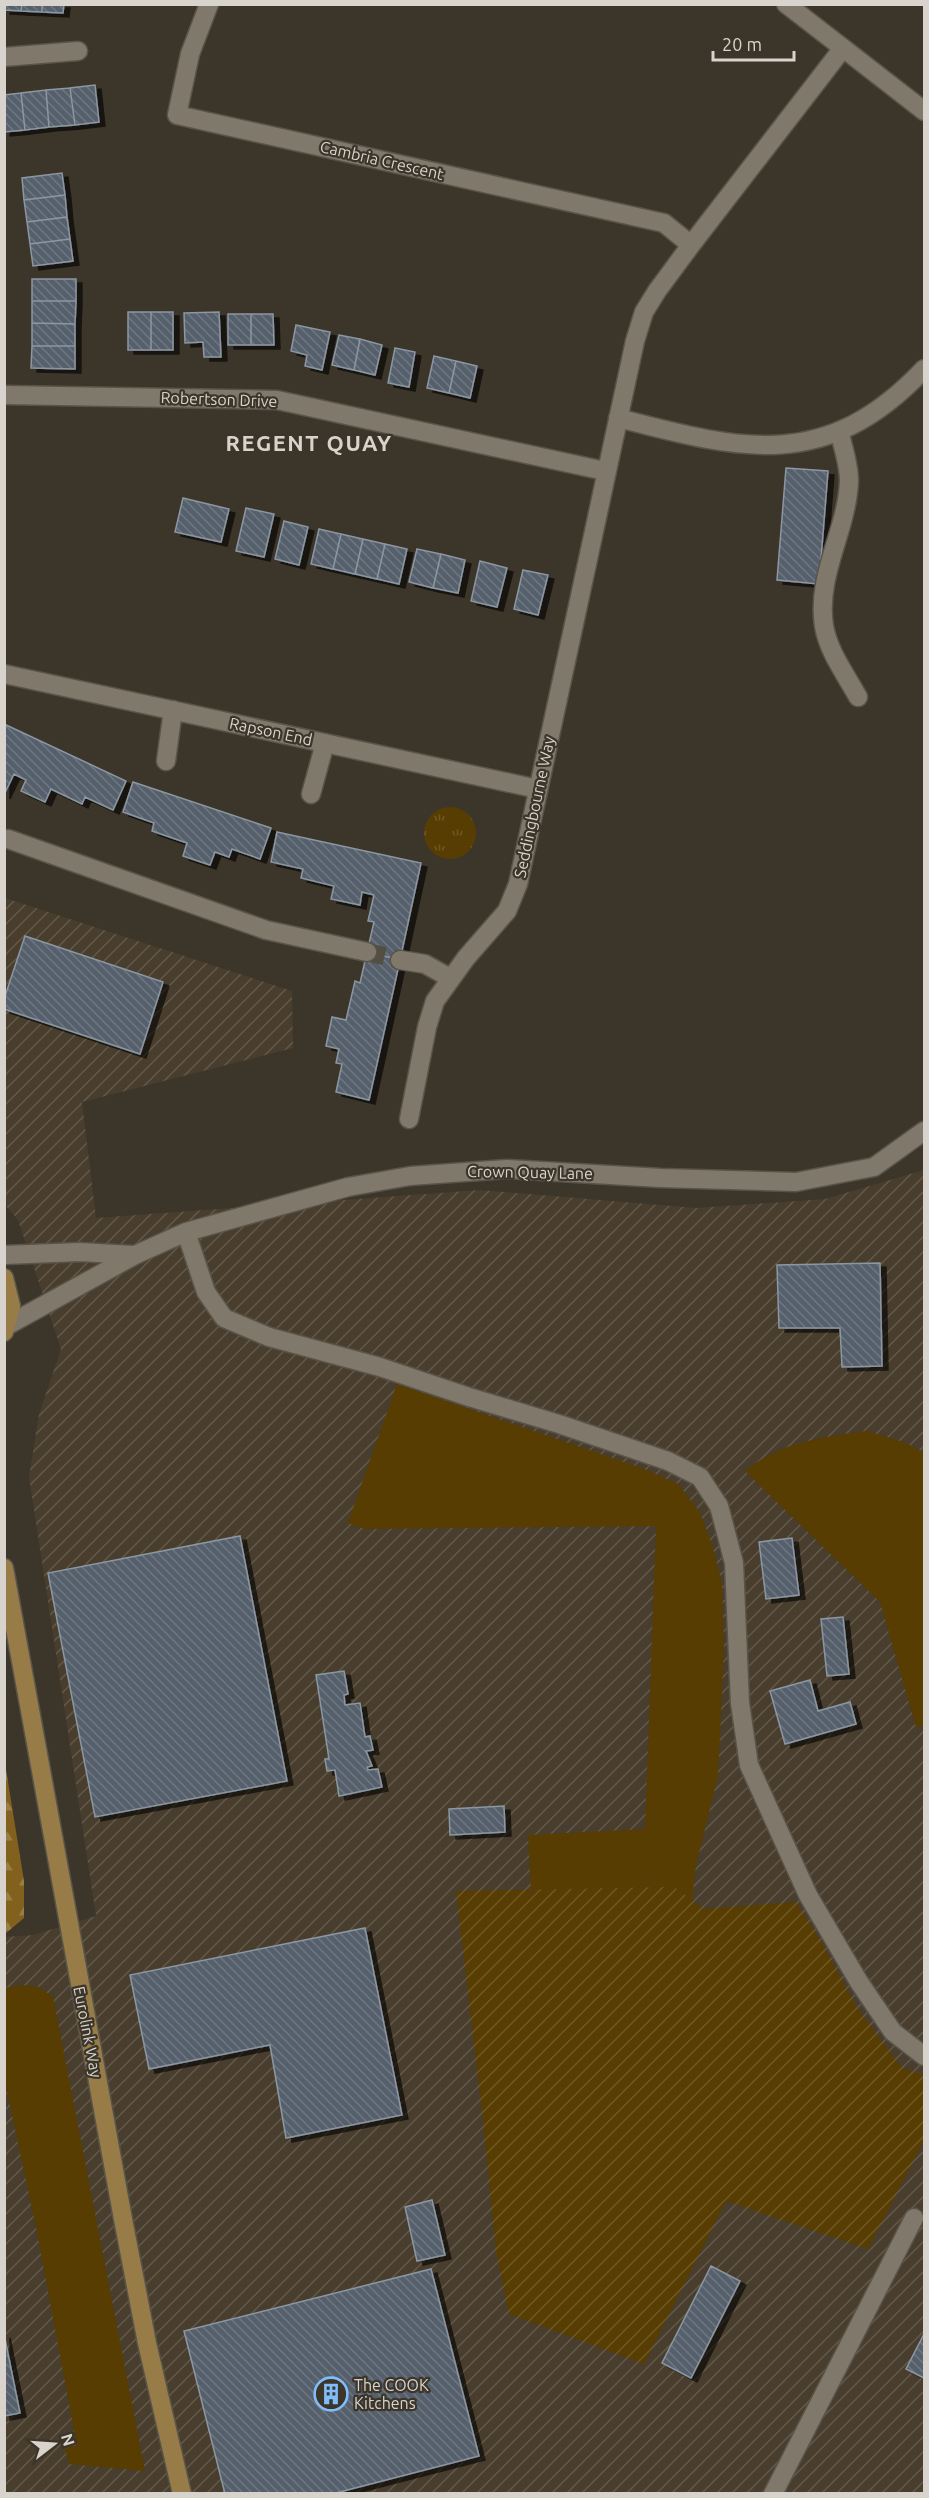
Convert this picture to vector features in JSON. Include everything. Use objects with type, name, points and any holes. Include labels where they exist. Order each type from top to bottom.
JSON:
[{"type":"main road","points":[[4,1278],[11,1306],[6,1329]]},
{"type":"main road","name":"Eurolink Way","points":[[4,1568],[147,2343],[182,2493]]},
{"type":"street","name":"Cambria Crescent","points":[[209,4],[190,54],[177,115],[664,223],[691,246]]},
{"type":"street","points":[[786,4],[924,111]]},
{"type":"street","points":[[605,471],[635,341],[644,312],[657,291],[843,48]]},
{"type":"street","points":[[4,57],[78,51]]},
{"type":"street","points":[[618,418],[692,438],[736,445],[775,447],[812,441],[839,431],[875,411],[907,387],[924,369]]},
{"type":"street","name":"Robertson Drive","points":[[4,395],[277,400],[605,471]]},
{"type":"street","points":[[839,431],[848,462],[849,482],[825,578],[822,602],[828,638],[858,697]]},
{"type":"street","name":"Seddingbourne Way","points":[[409,1119],[427,1027],[435,1001],[450,978],[507,911],[518,884],[605,471]]},
{"type":"street","name":"Rapson End","points":[[4,674],[538,789]]},
{"type":"street","points":[[166,761],[173,710]]},
{"type":"street","points":[[311,794],[324,743]]},
{"type":"street","points":[[8,839],[266,930],[367,952]]},
{"type":"street","points":[[400,960],[425,964],[450,978]]},
{"type":"street","name":"Crown Quay Lane","points":[[6,1329],[135,1255],[186,1232],[348,1187],[452,1171],[507,1169],[661,1178],[796,1182],[874,1167],[924,1131]]},
{"type":"street","points":[[186,1232],[206,1292],[224,1318],[269,1337],[380,1367],[559,1424],[668,1461],[700,1477],[719,1506],[735,1563],[740,1703],[749,1765],[808,1895],[859,1982],[893,2032],[924,2056]]},
{"type":"street","name":"Crown Quay Lane","points":[[4,1255],[80,1252],[135,1255]]},
{"type":"street","points":[[774,2493],[914,2218]]},
{"type":"shaded area","points":[[5,898],[292,991],[293,1048],[82,1102],[96,1218],[480,1190],[696,1208],[825,1199],[924,1170],[924,2493],[5,2493],[5,1937],[33,1935],[96,1916],[29,1477],[39,1414],[61,1349],[18,1220],[5,1205]]},
{"type":"green space","points":[[450,807],[460,809],[468,815],[474,823],[476,833],[474,843],[468,851],[460,857],[450,859],[440,857],[432,851],[426,843],[424,833],[426,823],[432,815],[440,809]]},
{"type":"green space","points":[[397,1384],[644,1469],[678,1484],[699,1511],[712,1545],[722,1584],[724,1647],[718,1776],[696,1865],[692,1900],[674,1887],[531,1890],[528,1835],[645,1829],[656,1526],[365,1529],[348,1523]]},
{"type":"green space","points":[[867,1431],[906,1443],[924,1453],[924,1726],[916,1727],[880,1602],[745,1471],[758,1461],[787,1447],[819,1438]]},
{"type":"green space","points":[[4,1757],[24,1881],[24,1918],[5,1934]]},
{"type":"green space","points":[[674,1887],[704,1909],[796,1902],[822,1943],[857,2008],[902,2068],[924,2075],[924,2140],[868,2249],[726,2201],[644,2364],[509,2314],[496,2250],[456,1891]]},
{"type":"green space","points":[[21,1985],[39,1987],[53,1997],[145,2471],[69,2464],[64,2445],[77,2446],[36,2227],[5,2082],[5,1988]]},
{"type":"building","points":[[4,4],[22,4],[21,11],[4,10]]},
{"type":"building","points":[[22,4],[42,4],[42,12],[21,11]]},
{"type":"building","points":[[42,4],[64,4],[63,13],[42,12]]},
{"type":"building","points":[[95,85],[99,122],[75,125],[70,88]]},
{"type":"building","points":[[70,88],[75,125],[49,127],[46,90]]},
{"type":"building","points":[[46,90],[49,127],[25,130],[21,93]]},
{"type":"building","points":[[21,93],[25,130],[4,132],[4,95]]},
{"type":"building","points":[[62,173],[65,195],[24,200],[22,178]]},
{"type":"building","points":[[65,195],[67,217],[27,222],[24,200]]},
{"type":"building","points":[[67,217],[70,239],[30,244],[27,222]]},
{"type":"building","points":[[70,239],[73,261],[33,266],[30,244]]},
{"type":"building","points":[[32,279],[76,279],[76,301],[32,301]]},
{"type":"building","points":[[32,301],[76,301],[75,324],[32,323]]},
{"type":"building","points":[[128,312],[151,312],[151,350],[128,350]]},
{"type":"building","points":[[151,312],[173,312],[173,350],[151,350]]},
{"type":"building","points":[[219,312],[221,357],[204,357],[203,342],[185,343],[184,313]]},
{"type":"building","points":[[228,314],[251,314],[251,345],[228,345]]},
{"type":"building","points":[[251,314],[273,314],[274,345],[251,345]]},
{"type":"building","points":[[32,323],[75,324],[75,346],[32,346]]},
{"type":"building","points":[[296,325],[330,332],[322,370],[305,366],[307,355],[291,351]]},
{"type":"building","points":[[339,335],[360,339],[354,370],[332,365]]},
{"type":"building","points":[[360,339],[382,345],[375,375],[354,370]]},
{"type":"building","points":[[32,346],[75,346],[75,369],[31,368]]},
{"type":"building","points":[[395,348],[415,352],[409,387],[388,383]]},
{"type":"building","points":[[434,356],[456,361],[449,393],[427,388]]},
{"type":"building","points":[[456,361],[477,366],[470,398],[449,393]]},
{"type":"building","points":[[786,468],[828,471],[819,584],[777,580]]},
{"type":"building","points":[[183,498],[229,509],[221,542],[175,532]]},
{"type":"building","points":[[246,508],[274,514],[264,557],[236,551]]},
{"type":"building","points":[[284,521],[308,527],[299,565],[275,559]]},
{"type":"building","points":[[319,529],[341,534],[333,569],[311,564]]},
{"type":"building","points":[[341,534],[363,539],[355,574],[333,569]]},
{"type":"building","points":[[363,539],[385,544],[377,579],[355,574]]},
{"type":"building","points":[[385,544],[407,549],[399,584],[377,579]]},
{"type":"building","points":[[417,549],[441,554],[433,588],[409,582]]},
{"type":"building","points":[[441,554],[465,560],[458,593],[433,588]]},
{"type":"building","points":[[480,561],[507,568],[497,607],[471,601]]},
{"type":"building","points":[[523,570],[548,575],[538,615],[514,609]]},
{"type":"building","points":[[4,724],[126,781],[113,810],[85,797],[82,804],[51,789],[45,802],[21,791],[26,780],[14,774],[4,795]]},
{"type":"building","points":[[133,782],[271,828],[260,859],[232,849],[229,857],[215,852],[210,865],[183,856],[187,843],[152,831],[154,823],[123,812]]},
{"type":"building","points":[[277,832],[421,863],[400,960],[367,952],[374,922],[368,921],[374,895],[362,892],[360,905],[331,899],[334,886],[301,878],[303,869],[271,862]]},
{"type":"building","points":[[25,936],[163,982],[140,1054],[4,1009],[4,999]]},
{"type":"building","points":[[367,952],[400,960],[369,1100],[336,1092],[342,1064],[336,1063],[339,1049],[326,1046],[332,1017],[346,1020],[355,981],[360,983]]},
{"type":"building","points":[[880,1263],[882,1366],[842,1367],[840,1328],[779,1328],[777,1265]]},
{"type":"building","points":[[240,1536],[287,1781],[95,1817],[48,1573]]},
{"type":"building","points":[[792,1538],[799,1595],[766,1599],[759,1542]]},
{"type":"building","points":[[843,1617],[849,1674],[827,1676],[821,1619]]},
{"type":"building","points":[[344,1671],[348,1694],[344,1695],[345,1705],[360,1703],[365,1737],[370,1736],[373,1750],[366,1751],[372,1766],[367,1767],[368,1770],[378,1769],[382,1787],[339,1796],[335,1770],[327,1771],[325,1759],[329,1759],[316,1675]]},
{"type":"building","points":[[810,1680],[818,1711],[850,1702],[856,1724],[785,1744],[770,1691]]},
{"type":"building","points":[[504,1806],[505,1832],[450,1835],[449,1809]]},
{"type":"building","points":[[365,1928],[402,2115],[286,2138],[270,2045],[149,2069],[130,1975]]},
{"type":"building","points":[[432,2200],[445,2255],[417,2261],[405,2207]]},
{"type":"building","points":[[711,2266],[740,2281],[691,2378],[662,2363]]},
{"type":"building","name":"The COOK Kitchens","points":[[431,2269],[479,2456],[332,2494],[225,2494],[184,2331]]},
{"type":"building","points":[[4,2334],[20,2413],[4,2416]]},
{"type":"building","points":[[924,2334],[924,2378],[906,2369]]},
{"type":"tunnel","points":[[367,952],[400,960]]},
{"type":"place","name":"The COOK Kitchens","points":[[331,2394]]},
{"type":"district","name":"REGENT QUAY","points":[[309,442]]}]
